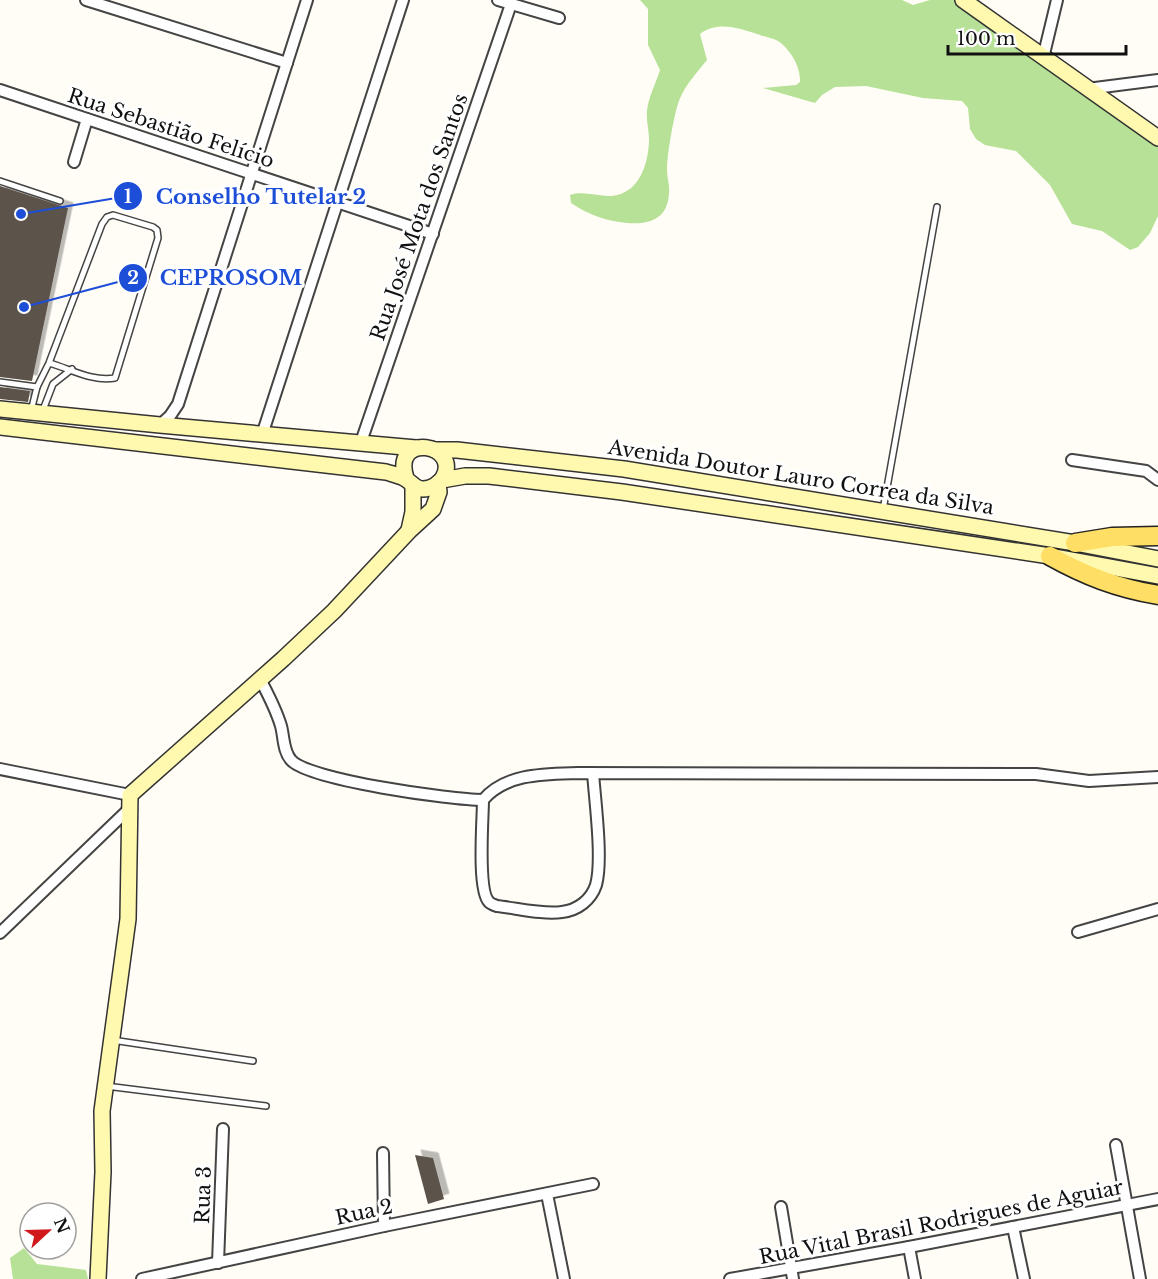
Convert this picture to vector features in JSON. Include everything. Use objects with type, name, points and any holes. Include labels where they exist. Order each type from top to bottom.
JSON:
[{"type":"main road","points":[[963,0],[1158,138]]},
{"type":"main road","points":[[0,409],[262,435],[426,447],[442,456],[445,472],[434,487],[424,489],[386,472],[0,427]]},
{"type":"main road","points":[[409,531],[413,512],[410,482],[403,470],[404,461],[416,448]]},
{"type":"main road","name":"Avenida Doutor Lauro Correa da Silva","points":[[435,450],[457,450],[624,469],[1075,543],[1158,559]]},
{"type":"main road","name":"Avenida Doutor Lauro Correa da Silva","points":[[440,481],[465,476],[489,476],[622,492],[1050,556],[1158,576]]},
{"type":"main road","points":[[98,1279],[103,1172],[102,1111],[128,919],[130,801],[334,611],[409,531],[433,509],[440,481]]},
{"type":"main road","points":[[1075,543],[1112,537],[1158,536]]},
{"type":"main road","points":[[1050,556],[1084,575],[1132,591],[1158,595]]},
{"type":"street","points":[[86,0],[287,63]]},
{"type":"street","points":[[160,425],[171,416],[178,404],[307,0]]},
{"type":"street","points":[[262,435],[404,0]]},
{"type":"street","points":[[498,0],[559,18]]},
{"type":"street","points":[[1043,58],[1057,0]]},
{"type":"street","name":"Rua José Mota dos Santos","points":[[361,442],[511,4]]},
{"type":"street","points":[[1087,88],[1158,80]]},
{"type":"street","name":"Rua Sebastião Felício","points":[[0,90],[433,234]]},
{"type":"street","points":[[74,162],[87,119]]},
{"type":"street","points":[[1072,460],[1146,471],[1158,480]]},
{"type":"street","points":[[261,679],[278,717],[285,750],[297,766],[319,774],[388,788],[462,800],[483,800]]},
{"type":"street","points":[[0,769],[130,801]]},
{"type":"street","points":[[593,773],[599,867],[596,885],[589,899],[576,909],[560,913],[497,906],[489,902],[484,893],[482,873],[483,800],[495,788],[515,779],[593,773],[1036,774],[1089,781],[1158,777]]},
{"type":"street","points":[[0,933],[130,801]]},
{"type":"street","points":[[1078,932],[1158,909]]},
{"type":"street","name":"Rua 3","points":[[218,1263],[223,1129]]},
{"type":"street","points":[[1116,1145],[1140,1279]]},
{"type":"street","points":[[383,1153],[384,1226]]},
{"type":"street","name":"Rua 2","points":[[142,1279],[384,1226],[593,1185]]},
{"type":"street","points":[[547,1194],[564,1279]]},
{"type":"street","name":"Rua Vital Brasil Rodrigues de Aguiar","points":[[730,1279],[792,1274],[909,1247],[1158,1199]]},
{"type":"street","points":[[781,1207],[792,1274]]},
{"type":"street","points":[[1013,1227],[1024,1279]]},
{"type":"street","points":[[909,1247],[915,1279]]},
{"type":"lane","points":[[0,181],[60,201]]},
{"type":"lane","points":[[883,512],[938,207]]},
{"type":"lane","points":[[36,411],[37,387],[49,363],[102,224],[107,217],[113,215],[153,226],[157,230],[158,238],[115,378],[86,376],[72,369],[49,363]]},
{"type":"lane","points":[[36,411],[53,384],[72,369]]},
{"type":"lane","points":[[0,382],[37,387]]},
{"type":"lane","points":[[111,1040],[253,1061]]},
{"type":"lane","points":[[105,1086],[266,1106]]},
{"type":"green space","points":[[640,0],[902,0],[913,5],[930,0],[956,0],[1158,135],[1158,216],[1150,233],[1138,247],[1130,250],[1102,231],[1072,224],[1050,185],[1016,151],[985,145],[976,139],[970,129],[968,108],[962,101],[923,98],[866,86],[835,87],[822,95],[815,103],[763,88],[796,85],[800,82],[797,65],[782,44],[774,39],[737,28],[714,27],[700,34],[707,60],[686,88],[677,107],[668,156],[669,190],[665,209],[656,218],[643,223],[612,221],[598,217],[571,203],[570,195],[584,193],[612,196],[625,192],[641,176],[648,154],[648,106],[660,70],[648,45],[648,9]]},
{"type":"green space","points":[[18,1252],[18,1261],[35,1261],[37,1264],[86,1270],[88,1279],[13,1279],[10,1258]]},
{"type":"building","points":[[0,186],[68,208],[32,381],[0,377]]},
{"type":"building","points":[[0,387],[30,391],[28,402],[0,399]]},
{"type":"building","points":[[415,1155],[433,1158],[444,1199],[428,1204]]},
{"type":"place","name":"Conselho Tutelar 2","points":[[21,214]]},
{"type":"place","name":"CEPROSOM","points":[[24,307]]}]
